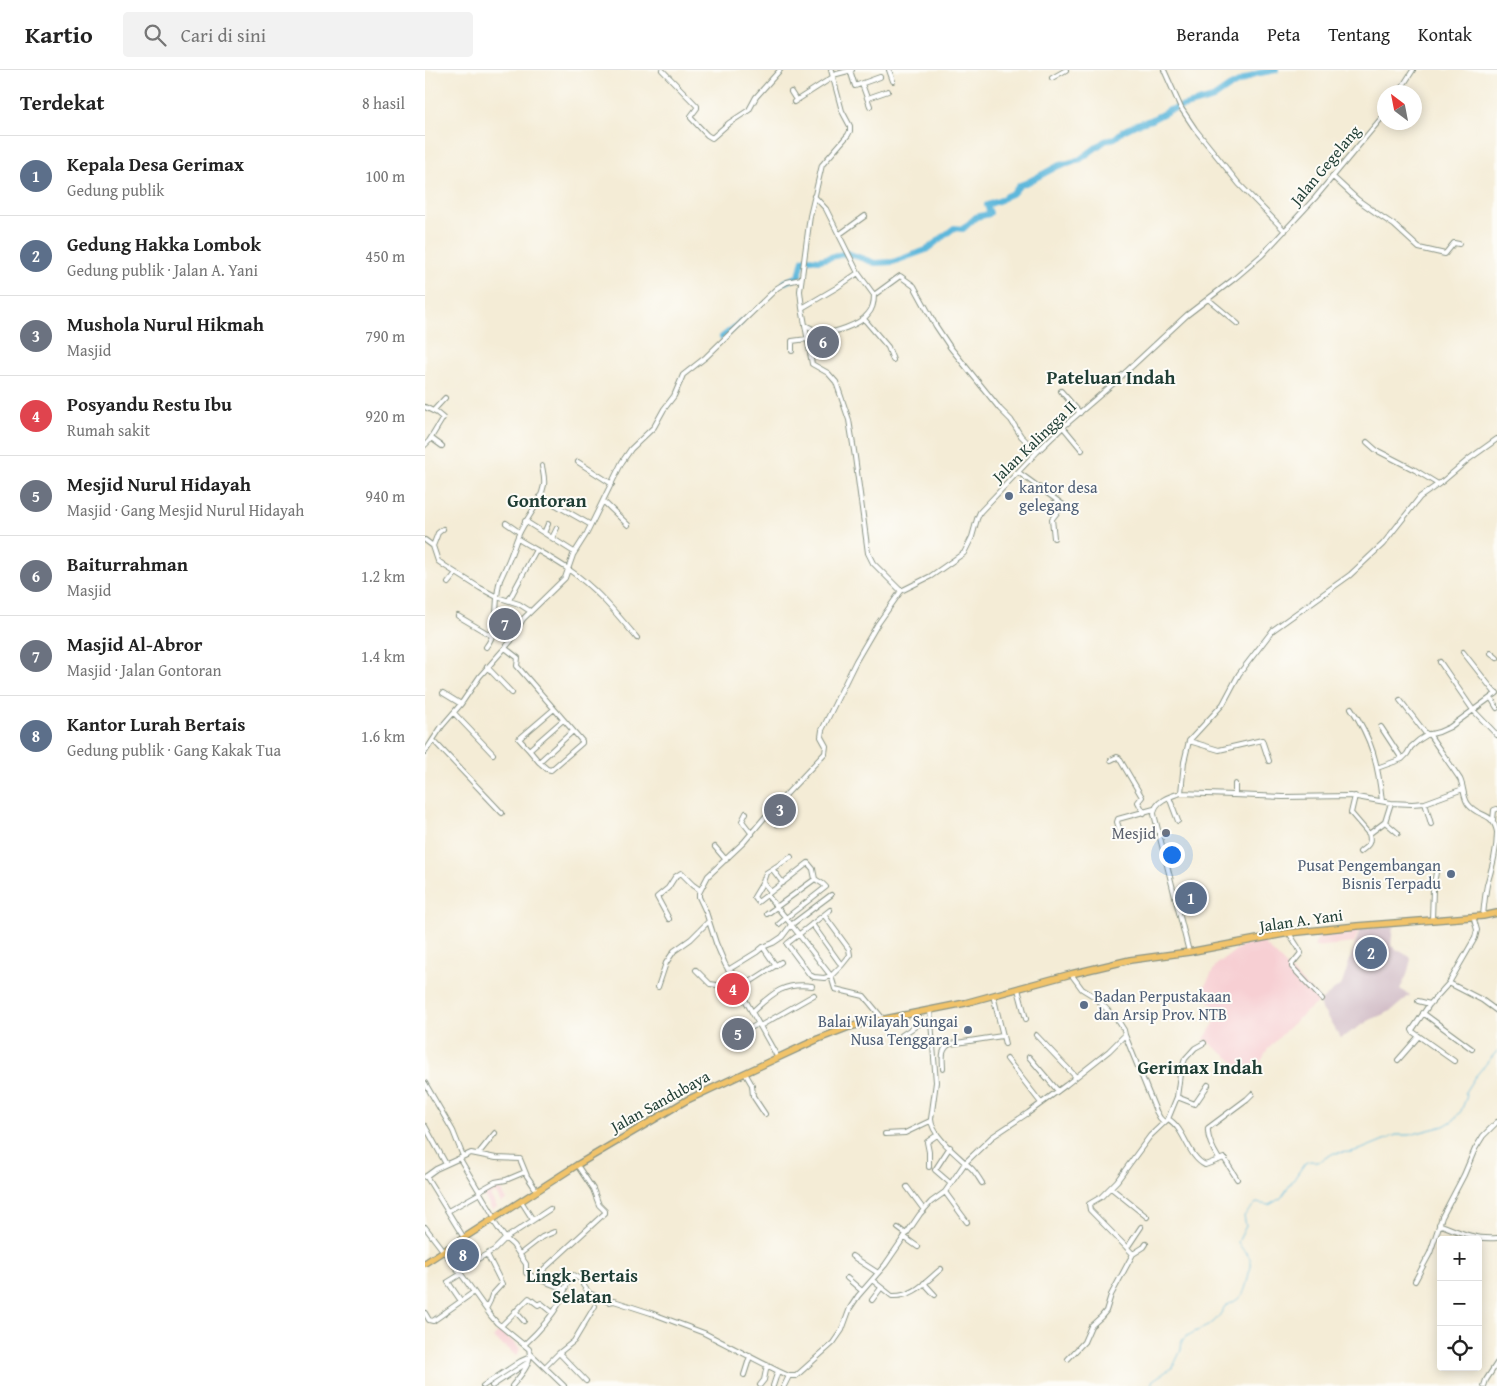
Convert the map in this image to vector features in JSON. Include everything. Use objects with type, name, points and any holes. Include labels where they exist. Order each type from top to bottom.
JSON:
[{"type":"highway","name":"Jalan A. Yani","points":[[1018,989],[1110,964],[1189,952],[1289,933],[1483,916],[1497,913]]},
{"type":"highway","name":"Jalan Sandubaya","points":[[425,1263],[577,1164],[687,1100],[745,1072],[826,1035],[842,1032],[859,1024],[1018,989]]},
{"type":"street","points":[[662,70],[697,106],[691,118],[712,138],[729,123],[749,110],[756,98],[780,70]]},
{"type":"street","points":[[791,92],[795,101],[833,74],[851,70],[855,85],[880,78]]},
{"type":"street","points":[[889,70],[893,81]]},
{"type":"street","points":[[1052,78],[1066,70]]},
{"type":"street","points":[[1164,70],[1181,107],[1218,158],[1285,231]]},
{"type":"street","points":[[1403,85],[1413,70]]},
{"type":"street","points":[[778,1058],[728,970],[716,943],[707,912],[699,897],[700,890],[708,876],[752,834],[773,808],[825,752],[826,746],[821,736],[821,731],[856,661],[877,625],[901,591],[874,565],[868,554],[849,420],[836,382],[828,373],[812,364],[802,308],[801,279],[814,196],[824,163],[850,131],[833,74]]},
{"type":"street","points":[[862,84],[871,106]]},
{"type":"street","points":[[868,98],[888,91]]},
{"type":"street","name":"Jalan Gegelang","points":[[1285,231],[1377,124]]},
{"type":"street","points":[[1332,176],[1358,200],[1395,224],[1422,249],[1445,254],[1454,243],[1459,244]]},
{"type":"street","points":[[814,196],[826,209],[858,273],[874,295]]},
{"type":"street","points":[[840,234],[865,216]]},
{"type":"street","name":"Jalan Kalingga II","points":[[901,591],[933,575],[964,552],[972,537],[980,512],[1037,452],[1187,315],[1256,260],[1285,231]]},
{"type":"street","points":[[802,308],[858,273]]},
{"type":"street","points":[[805,325],[819,332],[828,332],[840,330],[864,319],[872,308],[874,295],[899,276],[916,289],[950,348],[1011,420],[1021,436],[1037,452]]},
{"type":"street","points":[[425,752],[487,667],[513,639],[523,619],[563,580],[569,569],[574,552],[585,538],[628,454],[656,424],[674,396],[683,375],[702,361],[780,286],[801,279]]},
{"type":"street","points":[[1208,299],[1238,324]]},
{"type":"street","points":[[864,319],[889,347],[893,360]]},
{"type":"street","points":[[792,351],[792,341],[807,339]]},
{"type":"street","points":[[1061,391],[1080,413]]},
{"type":"street","points":[[433,411],[445,398]]},
{"type":"street","points":[[425,407],[443,418],[425,445]]},
{"type":"street","points":[[1063,427],[1082,450]]},
{"type":"street","points":[[431,438],[442,446]]},
{"type":"street","points":[[1181,793],[1184,762],[1189,741],[1223,704],[1239,674],[1273,630],[1347,578],[1393,532],[1420,497],[1497,439]]},
{"type":"street","points":[[1367,442],[1375,450],[1415,470],[1437,484]]},
{"type":"street","points":[[578,462],[612,484]]},
{"type":"street","points":[[486,647],[492,636],[497,613],[497,592],[500,580],[518,539],[519,532],[544,486],[542,466]]},
{"type":"street","points":[[1018,472],[1069,509]]},
{"type":"street","points":[[540,496],[591,525]]},
{"type":"street","points":[[603,501],[628,525]]},
{"type":"street","points":[[1054,538],[1052,519],[1063,505]]},
{"type":"street","points":[[525,522],[574,552]]},
{"type":"street","points":[[507,523],[519,532]]},
{"type":"street","points":[[544,533],[548,524]]},
{"type":"street","points":[[552,538],[557,528]]},
{"type":"street","points":[[433,546],[438,533],[443,529]]},
{"type":"street","points":[[518,539],[569,569],[588,584],[610,605],[637,638]]},
{"type":"street","points":[[425,540],[433,546],[438,560],[456,573],[497,597],[519,604],[530,611]]},
{"type":"street","points":[[509,600],[536,550]]},
{"type":"street","points":[[448,583],[456,573]]},
{"type":"street","points":[[458,616],[492,636]]},
{"type":"street","points":[[505,648],[518,658],[517,666],[582,741],[582,744],[551,770],[539,762],[519,739],[554,709]]},
{"type":"street","points":[[1377,768],[1401,759],[1411,747],[1428,735],[1450,727],[1497,694],[1463,652]]},
{"type":"street","points":[[1491,653],[1497,658]]},
{"type":"street","points":[[1440,662],[1473,710],[1497,735]]},
{"type":"street","points":[[487,667],[512,693]]},
{"type":"street","points":[[443,693],[461,704]]},
{"type":"street","points":[[1491,698],[1497,708]]},
{"type":"street","points":[[1400,700],[1460,778],[1469,806],[1493,820]]},
{"type":"street","points":[[1351,708],[1368,736],[1377,768],[1382,801]]},
{"type":"street","points":[[454,713],[493,754]]},
{"type":"street","points":[[529,750],[563,720]]},
{"type":"street","points":[[1381,727],[1401,759]]},
{"type":"street","points":[[539,762],[573,732]]},
{"type":"street","points":[[425,740],[430,744]]},
{"type":"street","points":[[433,740],[502,813]]},
{"type":"street","points":[[1189,741],[1219,750],[1261,740],[1269,761]]},
{"type":"street","points":[[1111,760],[1119,758],[1142,797],[1138,802],[1143,813]]},
{"type":"street","points":[[1235,784],[1235,795]]},
{"type":"street","points":[[1189,952],[1155,824],[1154,810],[1157,805],[1169,797],[1181,793],[1283,798],[1355,796],[1391,803],[1412,804],[1425,803],[1463,788]]},
{"type":"street","points":[[1355,796],[1351,813],[1369,834],[1371,842],[1360,852]]},
{"type":"street","points":[[1169,797],[1177,821]]},
{"type":"street","points":[[1369,834],[1385,822],[1391,803]]},
{"type":"street","points":[[1425,803],[1431,824]]},
{"type":"street","points":[[773,808],[781,818],[777,824]]},
{"type":"street","points":[[1483,916],[1487,885],[1496,856],[1497,833],[1493,820],[1495,810],[1497,809]]},
{"type":"street","points":[[1119,831],[1118,819],[1154,810]]},
{"type":"street","points":[[746,813],[742,820],[752,834]]},
{"type":"street","points":[[1385,822],[1398,833]]},
{"type":"street","points":[[715,847],[725,860]]},
{"type":"street","points":[[779,924],[825,888],[823,884],[815,879],[813,869],[809,864],[758,902],[754,896],[763,882],[766,873],[791,857]]},
{"type":"street","points":[[1432,919],[1433,889],[1437,867]]},
{"type":"street","points":[[773,870],[783,883]]},
{"type":"street","points":[[669,919],[657,897],[670,886],[675,877],[681,873],[700,890]]},
{"type":"street","points":[[767,914],[815,879]]},
{"type":"street","points":[[763,882],[776,907],[831,976],[835,990],[863,996],[883,1019]]},
{"type":"street","points":[[728,970],[763,947],[773,943],[791,925],[831,895]]},
{"type":"street","points":[[824,915],[849,949],[850,955],[831,976],[819,978],[810,975],[787,945],[830,910]]},
{"type":"street","points":[[1454,1061],[1412,1030],[1430,1004],[1449,983],[1475,938],[1477,930],[1473,916]]},
{"type":"street","points":[[658,987],[666,963],[674,951],[691,940],[709,921]]},
{"type":"street","points":[[812,924],[842,965]]},
{"type":"street","points":[[1289,933],[1301,953],[1292,964],[1292,967],[1322,999]]},
{"type":"street","points":[[763,947],[775,966]]},
{"type":"street","points":[[739,989],[781,962]]},
{"type":"street","points":[[697,971],[710,984],[717,985],[725,991],[736,984]]},
{"type":"street","points":[[1071,974],[1083,989],[1095,997],[1123,1028],[1159,1117],[1175,1124],[1200,1162],[1205,1165],[1225,1158],[1237,1179]]},
{"type":"street","points":[[1449,983],[1482,1000],[1497,1011]]},
{"type":"street","points":[[752,1012],[781,989],[795,985],[812,986]]},
{"type":"street","points":[[1018,989],[1026,1019]]},
{"type":"street","points":[[749,1029],[814,995]]},
{"type":"street","points":[[993,995],[1005,1044]]},
{"type":"street","points":[[1418,1001],[1430,1004]]},
{"type":"street","points":[[929,1010],[936,1082],[931,1121],[937,1135],[975,1172],[982,1182]]},
{"type":"street","points":[[1423,1013],[1472,1049]]},
{"type":"street","points":[[902,1035],[930,1020]]},
{"type":"street","points":[[1037,1035],[1076,1077]]},
{"type":"street","points":[[525,1344],[561,1301],[564,1289],[573,1275],[585,1282],[583,1286],[589,1292],[607,1301],[614,1301],[651,1313],[702,1332],[789,1376],[796,1376],[833,1343],[842,1330],[854,1302],[862,1291],[890,1258],[924,1210],[945,1192],[965,1163],[992,1137],[1058,1091],[1109,1051],[1125,1035]]},
{"type":"street","points":[[943,1069],[943,1054],[946,1047],[950,1044],[1002,1036]]},
{"type":"street","points":[[1398,1060],[1419,1036]]},
{"type":"street","points":[[1133,1254],[1089,1208],[1089,1205],[1111,1188],[1150,1136],[1166,1120],[1177,1097],[1180,1074],[1185,1058],[1195,1048],[1204,1043]]},
{"type":"street","points":[[1029,1057],[1058,1091]]},
{"type":"street","points":[[1007,1059],[1041,1103]]},
{"type":"street","points":[[745,1072],[752,1085],[753,1096],[765,1114]]},
{"type":"street","points":[[425,1083],[453,1131],[461,1158],[493,1218],[505,1238],[512,1243],[527,1264],[526,1272],[538,1280],[564,1289]]},
{"type":"street","points":[[1177,1097],[1195,1104],[1208,1085]]},
{"type":"street","points":[[425,1093],[430,1091]]},
{"type":"street","points":[[1219,1159],[1208,1133],[1208,1128],[1252,1094]]},
{"type":"street","points":[[885,1134],[905,1133],[931,1121]]},
{"type":"street","points":[[1415,1281],[1430,1252],[1439,1224],[1475,1149],[1483,1136],[1497,1122]]},
{"type":"street","points":[[425,1126],[446,1164]]},
{"type":"street","points":[[478,1154],[495,1133]]},
{"type":"street","points":[[929,1167],[927,1142],[937,1135]]},
{"type":"street","points":[[950,1147],[935,1170],[950,1183]]},
{"type":"street","points":[[537,1190],[518,1159],[496,1158],[471,1153],[425,1176],[478,1260],[494,1250],[505,1238],[550,1209]]},
{"type":"street","points":[[538,1280],[544,1269],[605,1213],[577,1164]]},
{"type":"street","points":[[448,1211],[495,1182],[506,1180],[525,1172]]},
{"type":"street","points":[[907,1187],[924,1210]]},
{"type":"street","points":[[1111,1188],[1147,1217]]},
{"type":"street","points":[[945,1192],[967,1222]]},
{"type":"street","points":[[521,1201],[533,1220]]},
{"type":"street","points":[[1439,1224],[1475,1238],[1497,1238]]},
{"type":"street","points":[[425,1227],[486,1310],[501,1326],[528,1347],[529,1357],[523,1371],[512,1386]]},
{"type":"street","points":[[1127,1248],[1141,1227]]},
{"type":"street","points":[[898,1228],[918,1247]]},
{"type":"street","points":[[520,1254],[543,1237],[555,1232]]},
{"type":"street","points":[[1068,1359],[1084,1342],[1091,1326],[1106,1310],[1111,1295],[1133,1254],[1146,1244]]},
{"type":"street","points":[[486,1310],[491,1301],[491,1295],[502,1284],[487,1254]]},
{"type":"street","points":[[852,1256],[878,1273]]},
{"type":"street","points":[[872,1280],[892,1296],[909,1294],[941,1268]]},
{"type":"street","points":[[461,1274],[448,1282],[461,1301]]},
{"type":"street","points":[[847,1278],[862,1291]]},
{"type":"street","points":[[924,1283],[935,1295]]},
{"type":"street","points":[[872,1300],[881,1288]]},
{"type":"street","points":[[425,1313],[429,1320],[433,1321],[474,1292]]},
{"type":"street","points":[[501,1326],[529,1298],[538,1305],[541,1303],[553,1312]]},
{"type":"street","points":[[545,1367],[574,1341],[595,1306]]},
{"type":"street","points":[[515,1311],[524,1321]]},
{"type":"street","points":[[559,1353],[586,1382]]},
{"type":"street","points":[[744,1375],[751,1356]]},
{"type":"street","points":[[529,1357],[545,1367],[564,1386]]},
{"type":"street","points":[[483,1386],[529,1357]]},
{"type":"street","points":[[492,1386],[529,1357]]},
{"type":"street","points":[[1484,1386],[1497,1363]]},
{"type":"street","points":[[760,1385],[765,1380],[767,1365]]},
{"type":"street","points":[[773,1386],[778,1370]]},
{"type":"street","points":[[784,1386],[789,1376]]},
{"type":"shaded area","points":[[1393,926],[1391,946],[1411,959],[1407,975],[1400,989],[1410,995],[1391,1011],[1370,1020],[1341,1038],[1318,1003],[1342,984],[1360,929]]},
{"type":"shaded area","points":[[1360,927],[1354,943],[1314,947],[1321,930]]},
{"type":"shaded area","points":[[1262,941],[1320,1000],[1291,1025],[1268,1049],[1253,1076],[1204,1039],[1220,1014],[1202,991],[1216,965],[1243,945]]},
{"type":"shaded area","points":[[498,1184],[506,1200],[501,1203],[496,1193],[490,1195],[497,1207],[492,1210],[482,1193]]},
{"type":"shaded area","points":[[500,1330],[520,1348],[517,1356],[493,1338]]},
{"type":"waterway","points":[[785,282],[799,276],[803,260],[806,259],[819,260],[847,253],[875,263],[893,262],[926,250],[954,228],[963,229],[976,217],[989,214],[987,205],[1013,193],[1020,185],[1058,166],[1079,160],[1105,141],[1115,138],[1123,131],[1170,110],[1213,98],[1229,87],[1255,74],[1276,70]]},
{"type":"waterway","points":[[722,337],[741,322]]},
{"type":"waterway","points":[[1151,1386],[1153,1380],[1173,1367],[1181,1350],[1182,1340],[1210,1324],[1225,1306],[1243,1294],[1251,1263],[1238,1242],[1246,1226],[1244,1216],[1256,1203],[1269,1205],[1281,1198],[1305,1163],[1310,1161],[1318,1162],[1334,1153],[1362,1149],[1396,1135],[1409,1135],[1444,1126],[1454,1120],[1461,1111],[1467,1096],[1465,1092],[1474,1078],[1497,1051]]},
{"type":"place","name":"Baiturrahman","points":[[823,342]]},
{"type":"place","name":"kantor desa gelegang","points":[[1009,496]]},
{"type":"place","name":"Masjid Al-Abror","points":[[505,624]]},
{"type":"place","name":"Mushola Nurul Hikmah","points":[[780,810]]},
{"type":"place","name":"Mesjid","points":[[1166,833]]},
{"type":"place","name":"Pusat Pengembangan Bisnis Terpadu","points":[[1451,874]]},
{"type":"place","name":"Kepala Desa Gerimax","points":[[1191,898]]},
{"type":"place","name":"Gedung Hakka Lombok","points":[[1371,953]]},
{"type":"place","name":"Posyandu Restu Ibu","points":[[733,989]]},
{"type":"place","name":"Badan Perpustakaan dan Arsip Prov. NTB","points":[[1084,1005]]},
{"type":"place","name":"Balai Wilayah Sungai Nusa Tenggara I","points":[[968,1030]]},
{"type":"place","name":"Mesjid Nurul Hidayah","points":[[738,1034]]},
{"type":"place","name":"Kantor Lurah Bertais","points":[[463,1255]]},
{"type":"district","name":"Pateluan Indah","points":[[1111,377]]},
{"type":"district","name":"Gontoran","points":[[547,500]]},
{"type":"district","name":"Gerimax Indah","points":[[1200,1067]]},
{"type":"district","name":"Lingk. Bertais Selatan","points":[[582,1286]]}]
